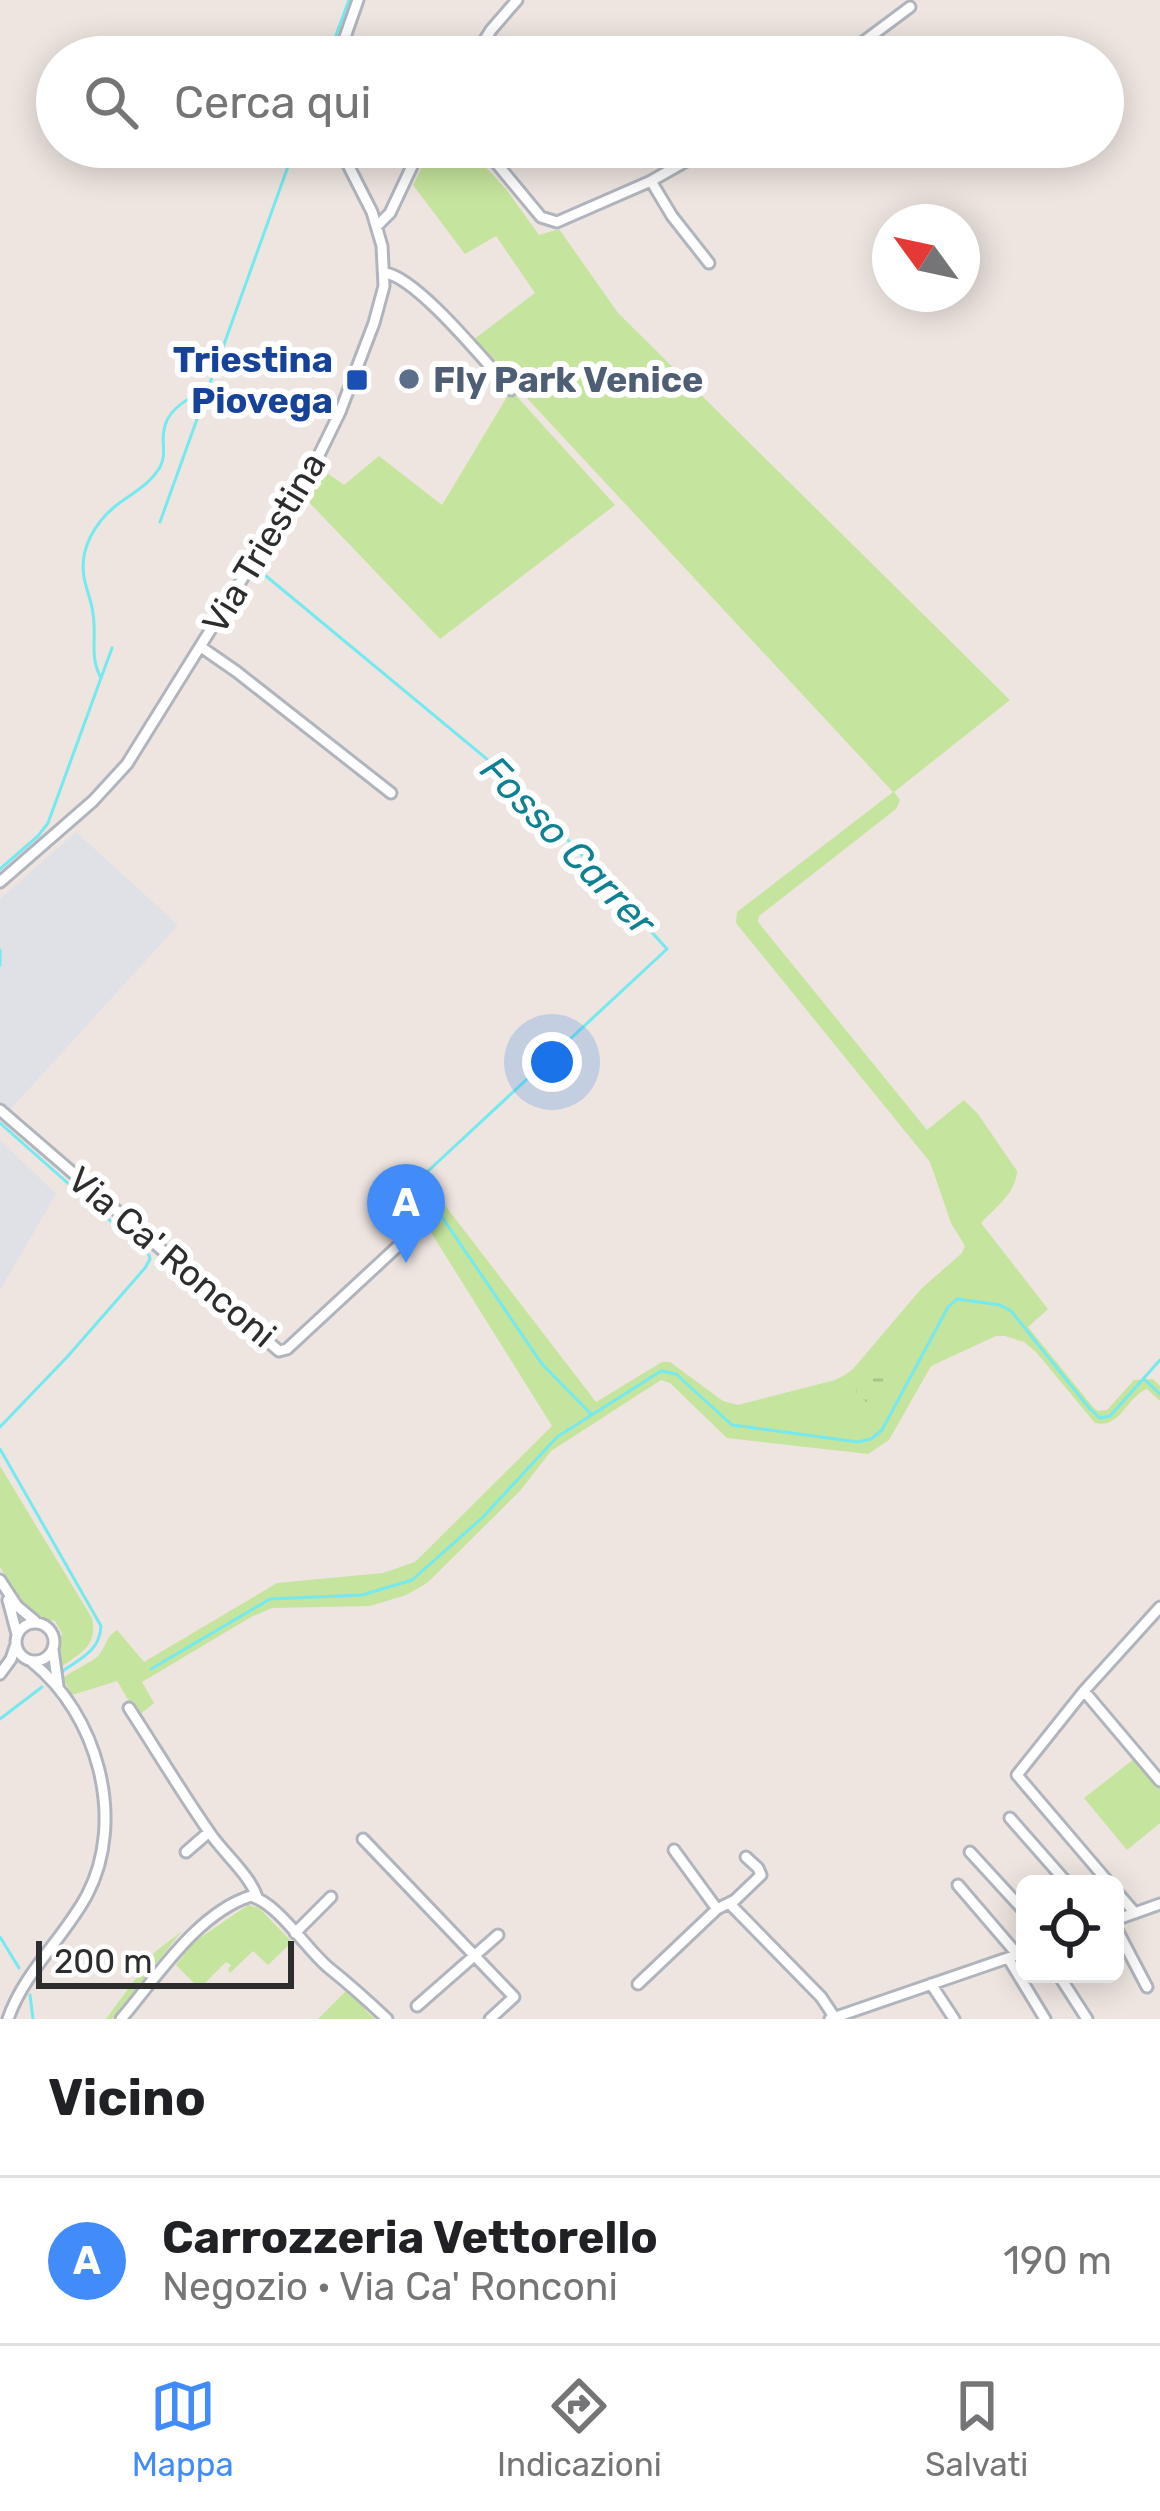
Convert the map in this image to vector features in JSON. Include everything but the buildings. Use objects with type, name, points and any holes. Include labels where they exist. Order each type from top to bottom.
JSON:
[{"type":"street","points":[[345,36],[358,0]]},
{"type":"street","points":[[488,36],[517,0]]},
{"type":"street","points":[[871,36],[910,7]]},
{"type":"street","name":"Via Triestina","points":[[0,882],[118,776],[324,446],[374,323],[385,273],[377,226],[349,168]]},
{"type":"street","points":[[377,226],[391,213],[411,168]]},
{"type":"street","points":[[500,168],[541,217],[552,222],[564,221],[674,168]]},
{"type":"street","points":[[651,181],[709,263]]},
{"type":"street","points":[[385,273],[419,292],[511,390]]},
{"type":"street","points":[[201,647],[392,793]]},
{"type":"street","name":"Via Ca' Ronconi","points":[[0,1110],[279,1351],[397,1247]]},
{"type":"street","points":[[2,1584],[22,1610],[50,1630],[58,1686]]},
{"type":"street","points":[[2,1584],[16,1623],[16,1640],[29,1661],[58,1686],[81,1726],[98,1766],[106,1805],[98,1871],[87,1895],[19,1993],[8,2019]]},
{"type":"street","points":[[1103,1875],[1017,1774],[1160,1607]]},
{"type":"street","points":[[1,1673],[25,1625],[38,1623]]},
{"type":"street","points":[[1,1673],[44,1659],[53,1649]]},
{"type":"street","points":[[1084,1691],[1160,1781]]},
{"type":"street","points":[[130,1708],[209,1832],[250,1881],[254,1896],[387,2019]]},
{"type":"street","points":[[1010,1818],[1060,1875]]},
{"type":"street","points":[[186,1852],[209,1832]]},
{"type":"street","points":[[363,1839],[514,1997],[490,2019]]},
{"type":"street","points":[[674,1850],[717,1909]]},
{"type":"street","points":[[970,1852],[1016,1902]]},
{"type":"street","points":[[638,1984],[760,1875],[746,1857]]},
{"type":"street","points":[[958,1885],[1016,1954]]},
{"type":"street","points":[[123,2019],[190,1935],[237,1901],[254,1896]]},
{"type":"street","points":[[296,1933],[332,1898]]},
{"type":"street","points":[[1124,1900],[1135,1913]]},
{"type":"street","points":[[729,1903],[821,1996],[834,2018],[1016,1955]]},
{"type":"street","points":[[1124,1918],[1160,1904]]},
{"type":"street","points":[[417,2006],[498,1935]]},
{"type":"street","points":[[1124,1941],[1147,1987]]},
{"type":"street","points":[[1029,1983],[1045,2019]]},
{"type":"street","points":[[1064,1983],[1087,2019]]},
{"type":"street","points":[[931,1984],[954,2019]]},
{"type":"shaded area","points":[[76,832],[178,925],[9,1111],[0,1103],[0,899]]},
{"type":"shaded area","points":[[0,1140],[56,1194],[0,1290]]},
{"type":"green space","points":[[422,168],[486,168],[539,235],[559,229],[618,313],[1010,700],[894,792],[900,800],[896,809],[759,916],[758,922],[927,1130],[964,1100],[978,1114],[1017,1171],[1009,1193],[981,1223],[1048,1309],[1028,1327],[1093,1407],[1107,1410],[1134,1380],[1153,1379],[1160,1386],[1160,1401],[1147,1389],[1111,1421],[1095,1423],[1036,1352],[1024,1342],[996,1336],[931,1366],[889,1440],[868,1454],[727,1438],[670,1383],[661,1380],[551,1451],[520,1491],[427,1583],[370,1606],[272,1608],[251,1617],[142,1682],[154,1703],[138,1716],[117,1681],[72,1695],[63,1678],[96,1657],[117,1630],[144,1662],[277,1583],[383,1573],[415,1562],[552,1426],[427,1226],[431,1223],[418,1201],[434,1191],[596,1402],[662,1362],[670,1362],[723,1401],[738,1405],[835,1380],[853,1369],[965,1246],[951,1223],[930,1162],[736,923],[737,912],[893,792],[473,340],[535,293],[496,236],[465,254],[413,185]]},
{"type":"green space","points":[[511,390],[615,505],[440,639],[304,497],[323,470],[344,485],[379,456],[442,505]]},
{"type":"green space","points":[[871,1374],[883,1379],[887,1400],[882,1406],[870,1405],[856,1393],[857,1384]]},
{"type":"green space","points":[[0,1466],[92,1618],[90,1642],[60,1668],[57,1654],[62,1633],[55,1621],[34,1617],[24,1609],[0,1567]]},
{"type":"green space","points":[[1134,1759],[1160,1788],[1160,1823],[1127,1850],[1084,1798]]},
{"type":"green space","points":[[248,1905],[259,1908],[292,1942],[268,1965],[253,1951],[230,1973],[231,1965],[226,1962],[197,1986],[176,1965],[194,1942]]},
{"type":"green space","points":[[182,1931],[112,2019],[106,2019],[155,1952]]},
{"type":"green space","points":[[349,1988],[375,2019],[318,2019]]},
{"type":"waterway","points":[[336,36],[349,0]]},
{"type":"waterway","points":[[160,522],[287,168]]},
{"type":"waterway","points":[[101,678],[84,577],[87,546],[103,518],[160,467],[163,435],[173,411],[202,392]]},
{"type":"waterway","name":"Fosso Carrer","points":[[266,576],[517,784],[667,949],[427,1172],[424,1183],[429,1198],[542,1364],[590,1413]]},
{"type":"waterway","points":[[0,869],[48,823],[112,648]]},
{"type":"waterway","points":[[0,950],[0,965]]},
{"type":"waterway","points":[[0,1123],[150,1259],[0,1427]]},
{"type":"waterway","points":[[151,1669],[270,1599],[362,1595],[412,1580],[482,1518],[557,1437],[661,1371],[676,1374],[732,1425],[858,1442],[882,1430],[948,1307],[957,1299],[1011,1311],[1100,1418],[1110,1416],[1160,1360]]},
{"type":"waterway","points":[[1144,1379],[1160,1394]]},
{"type":"waterway","points":[[0,1449],[101,1626],[93,1648],[61,1672]]},
{"type":"waterway","points":[[0,1719],[42,1687]]},
{"type":"waterway","points":[[0,1937],[19,1968]]},
{"type":"waterway","points":[[30,1995],[33,2019]]},
{"type":"place","name":"Fly Park Venice","points":[[409,379]]},
{"type":"place","name":"Triestina Piovega","points":[[357,380]]},
{"type":"place","name":"Carrozzeria Vettorello","points":[[406,1263]]}]
